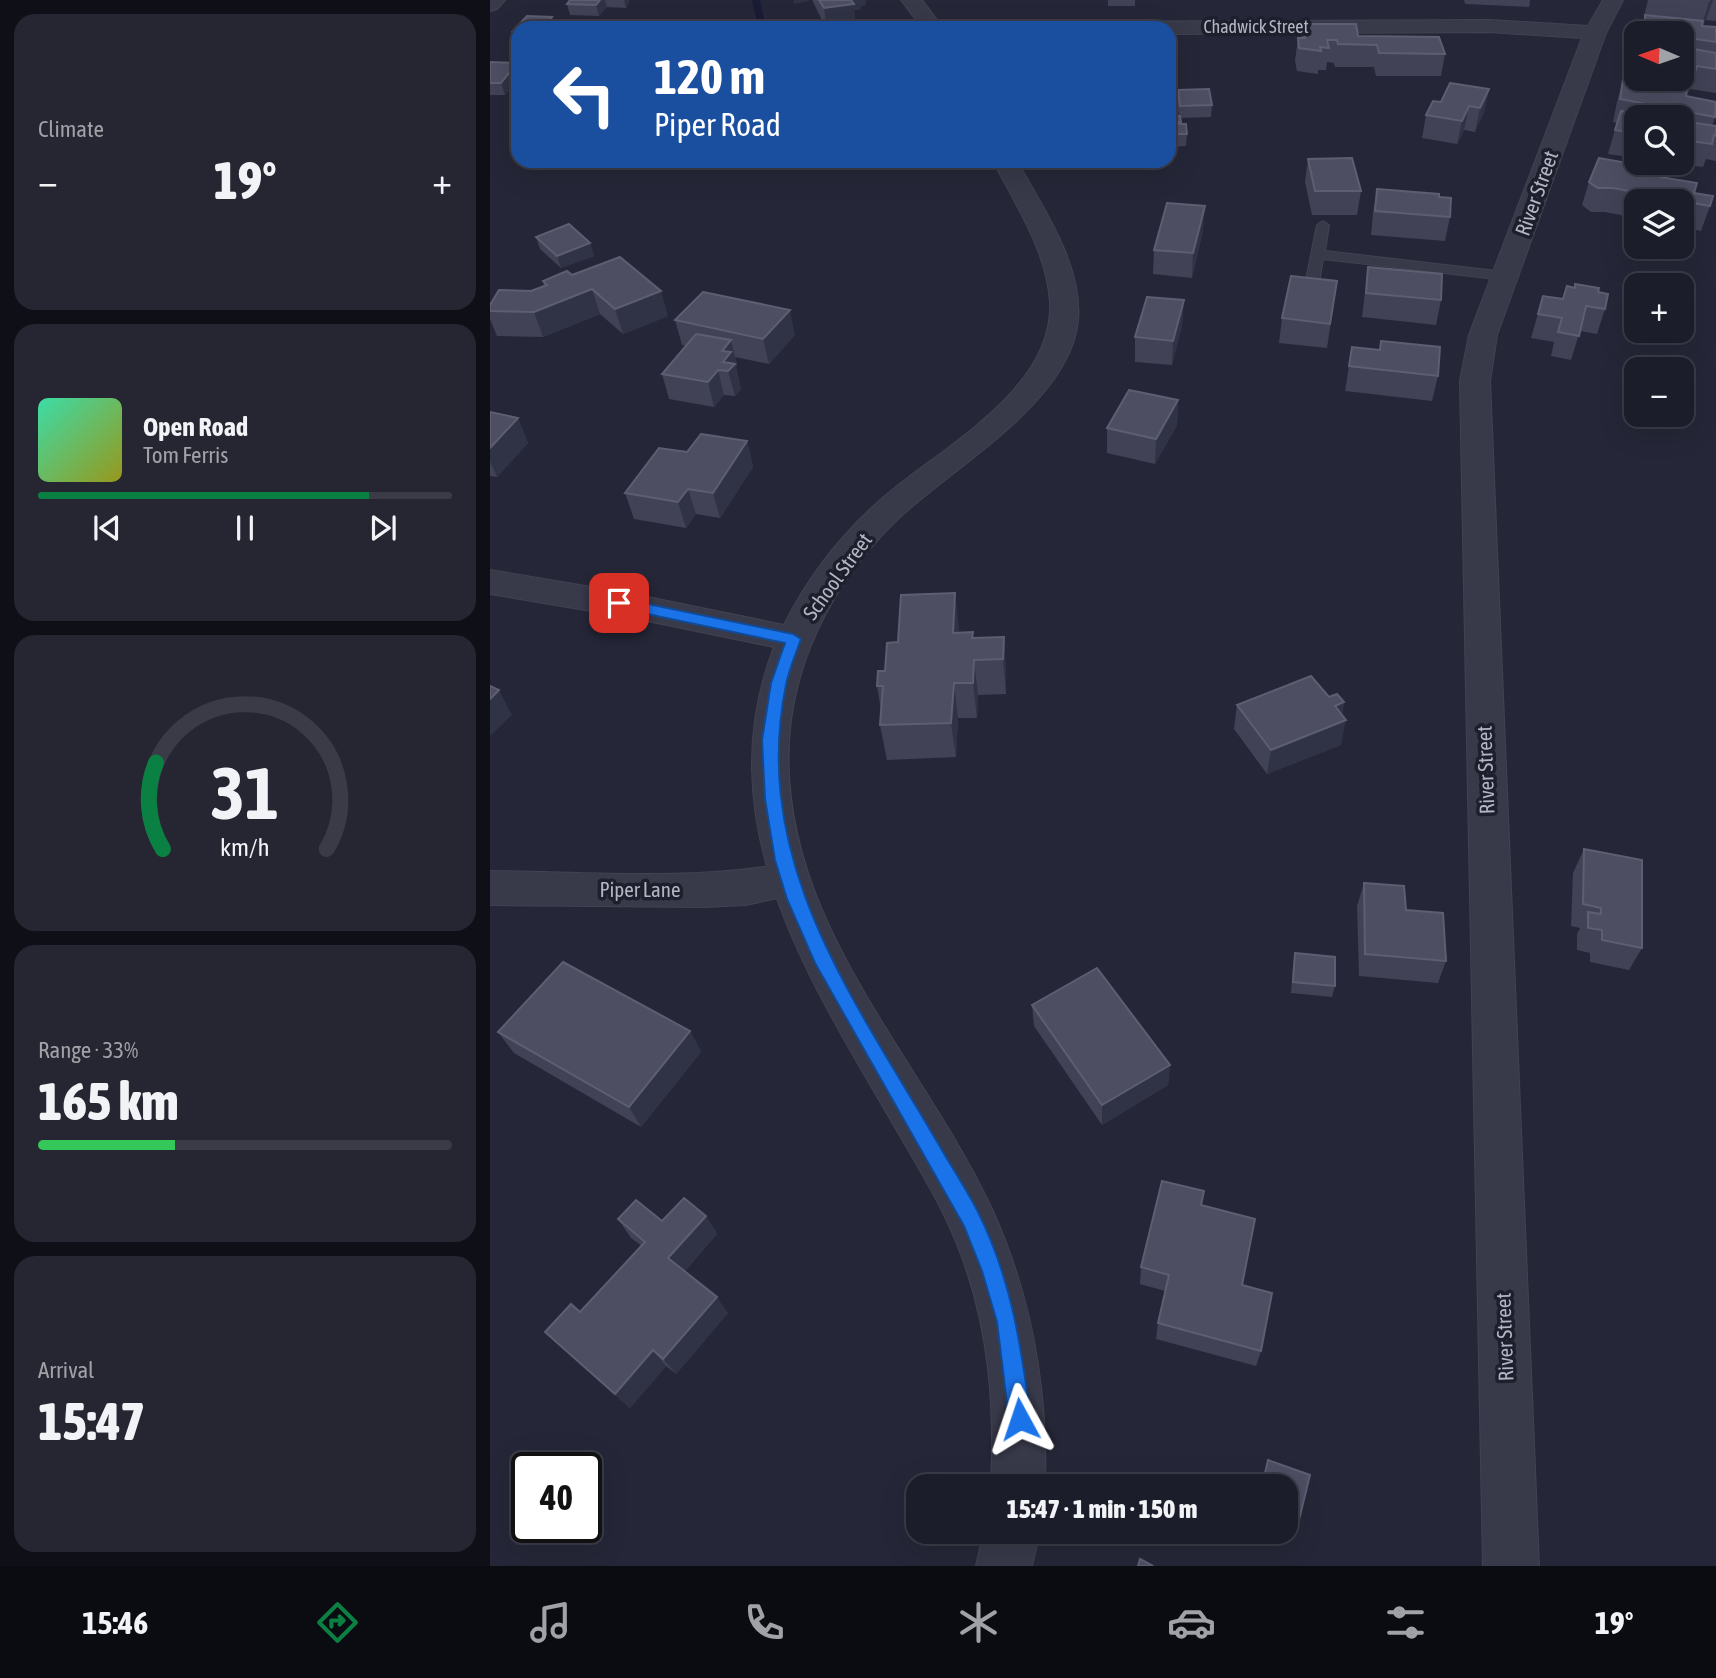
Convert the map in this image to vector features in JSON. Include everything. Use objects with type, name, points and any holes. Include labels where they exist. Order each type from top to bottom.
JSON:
[{"type":"street","points":[[490,5],[495,0]]},
{"type":"street","points":[[911,0],[928,21]]},
{"type":"street","name":"Chadwick Street","points":[[1176,27],[1462,26],[1604,16]]},
{"type":"street","name":"River Street","points":[[1511,1566],[1474,424],[1475,381],[1479,351],[1505,276],[1604,16]]},
{"type":"street","name":"School Street","points":[[1008,168],[1049,249],[1057,272],[1064,308],[1059,344],[1046,370],[1020,400],[915,486],[866,533],[834,572],[793,639],[778,683],[770,740],[773,799],[789,880],[821,958],[972,1220],[992,1271],[1007,1322],[1016,1371],[1021,1443],[1019,1474]]},
{"type":"street","points":[[490,582],[634,606],[793,639]]},
{"type":"street","name":"Piper Lane","points":[[490,888],[704,890],[746,888],[789,880]]},
{"type":"street","points":[[1004,1566],[1009,1544]]},
{"type":"lane","points":[[1310,295],[1323,225]]},
{"type":"lane","points":[[1318,254],[1505,276]]},
{"type":"building","points":[[570,0],[600,0],[596,5],[567,4]]},
{"type":"building","points":[[819,0],[851,0],[854,4],[824,8]]},
{"type":"building","points":[[1645,15],[1703,21],[1702,26],[1716,27],[1716,42],[1694,39],[1694,21],[1645,21]]},
{"type":"building","points":[[527,16],[552,17],[549,21],[522,21]]},
{"type":"building","points":[[1302,24],[1356,24],[1358,36],[1439,37],[1445,54],[1379,53],[1377,45],[1338,44],[1337,40],[1327,40],[1329,48],[1320,47],[1321,51],[1299,48],[1298,38],[1305,38]]},
{"type":"building","points":[[1694,49],[1716,53],[1716,69],[1697,66],[1695,72]]},
{"type":"building","points":[[490,62],[511,63],[511,70],[501,83],[490,83]]},
{"type":"building","points":[[1623,79],[1624,91],[1687,91],[1686,96],[1716,102],[1715,117],[1694,113],[1694,105],[1652,105],[1620,99]]},
{"type":"building","points":[[1450,83],[1489,89],[1480,108],[1469,106],[1462,121],[1426,115],[1433,101],[1441,102]]},
{"type":"building","points":[[1209,89],[1212,105],[1180,106],[1178,90]]},
{"type":"building","points":[[1621,111],[1624,111],[1624,131],[1615,130]]},
{"type":"building","points":[[1694,123],[1716,126],[1716,136],[1714,135],[1712,144],[1694,142]]},
{"type":"building","points":[[1176,124],[1186,124],[1187,134],[1176,134]]},
{"type":"building","points":[[1352,158],[1361,191],[1315,191],[1308,159]]},
{"type":"building","points":[[1599,158],[1624,162],[1624,175],[1660,175],[1697,183],[1694,193],[1694,189],[1598,188],[1589,182]]},
{"type":"building","points":[[1377,189],[1439,194],[1439,197],[1451,198],[1450,217],[1375,211]]},
{"type":"building","points":[[1694,193],[1713,196],[1710,206],[1694,203]]},
{"type":"building","points":[[1167,203],[1205,206],[1193,253],[1154,250]]},
{"type":"building","points":[[569,224],[590,243],[557,256],[536,237]]},
{"type":"building","points":[[620,257],[661,291],[615,309],[592,289],[534,312],[490,311],[490,305],[499,290],[531,291],[547,285],[543,281],[567,271],[572,275]]},
{"type":"building","points":[[1368,267],[1442,274],[1441,300],[1366,293]]},
{"type":"building","points":[[1291,276],[1337,281],[1330,324],[1282,318]]},
{"type":"building","points":[[1575,284],[1599,288],[1598,292],[1608,294],[1605,309],[1586,306],[1579,336],[1558,332],[1562,318],[1538,314],[1543,296],[1563,299],[1567,286],[1575,288]]},
{"type":"building","points":[[703,292],[790,310],[763,339],[675,320]]},
{"type":"building","points":[[1147,297],[1184,300],[1173,341],[1135,337]]},
{"type":"building","points":[[696,334],[731,340],[722,351],[731,352],[723,362],[735,364],[728,371],[718,370],[708,382],[662,374]]},
{"type":"building","points":[[1381,341],[1440,347],[1438,376],[1349,366],[1352,347],[1380,350]]},
{"type":"building","points":[[1129,390],[1178,400],[1156,439],[1107,428]]},
{"type":"building","points":[[490,412],[518,418],[490,448]]},
{"type":"building","points":[[701,434],[747,441],[713,493],[688,489],[678,502],[625,493],[659,448],[687,452]]},
{"type":"building","points":[[955,593],[953,633],[973,632],[972,638],[1004,637],[1003,659],[974,660],[973,683],[954,683],[951,723],[880,725],[883,686],[877,686],[878,671],[885,671],[887,643],[898,642],[901,595]]},
{"type":"building","points":[[1311,676],[1329,697],[1337,694],[1344,702],[1335,706],[1346,720],[1271,750],[1237,705]]},
{"type":"building","points":[[490,686],[499,690],[490,699]]},
{"type":"building","points":[[1584,849],[1642,860],[1642,948],[1602,940],[1602,930],[1588,928],[1588,912],[1601,914],[1601,908],[1583,904]]},
{"type":"building","points":[[1364,883],[1404,886],[1406,910],[1443,913],[1446,961],[1365,954]]},
{"type":"building","points":[[1295,953],[1335,957],[1335,986],[1293,982]]},
{"type":"building","points":[[563,962],[690,1031],[629,1107],[498,1032]]},
{"type":"building","points":[[1097,968],[1170,1065],[1102,1105],[1032,1005]]},
{"type":"building","points":[[1162,1181],[1204,1191],[1201,1205],[1255,1219],[1242,1285],[1272,1293],[1261,1351],[1158,1323],[1169,1275],[1141,1267]]},
{"type":"building","points":[[684,1198],[706,1216],[668,1258],[717,1297],[663,1359],[653,1350],[615,1394],[545,1332],[571,1304],[580,1312],[645,1242],[618,1219],[636,1200],[662,1221]]},
{"type":"building","points":[[1268,1460],[1310,1475],[1299,1520],[1298,1474],[1265,1474]]},
{"type":"building","points":[[1140,1559],[1153,1566],[1138,1566]]},
{"type":"waterway","points":[[756,0],[760,21]]},
{"type":"route","points":[[619,603],[793,639],[778,683],[770,740],[773,799],[783,860],[821,958],[972,1220],[992,1271],[1007,1322],[1016,1371],[1020,1419]]}]
